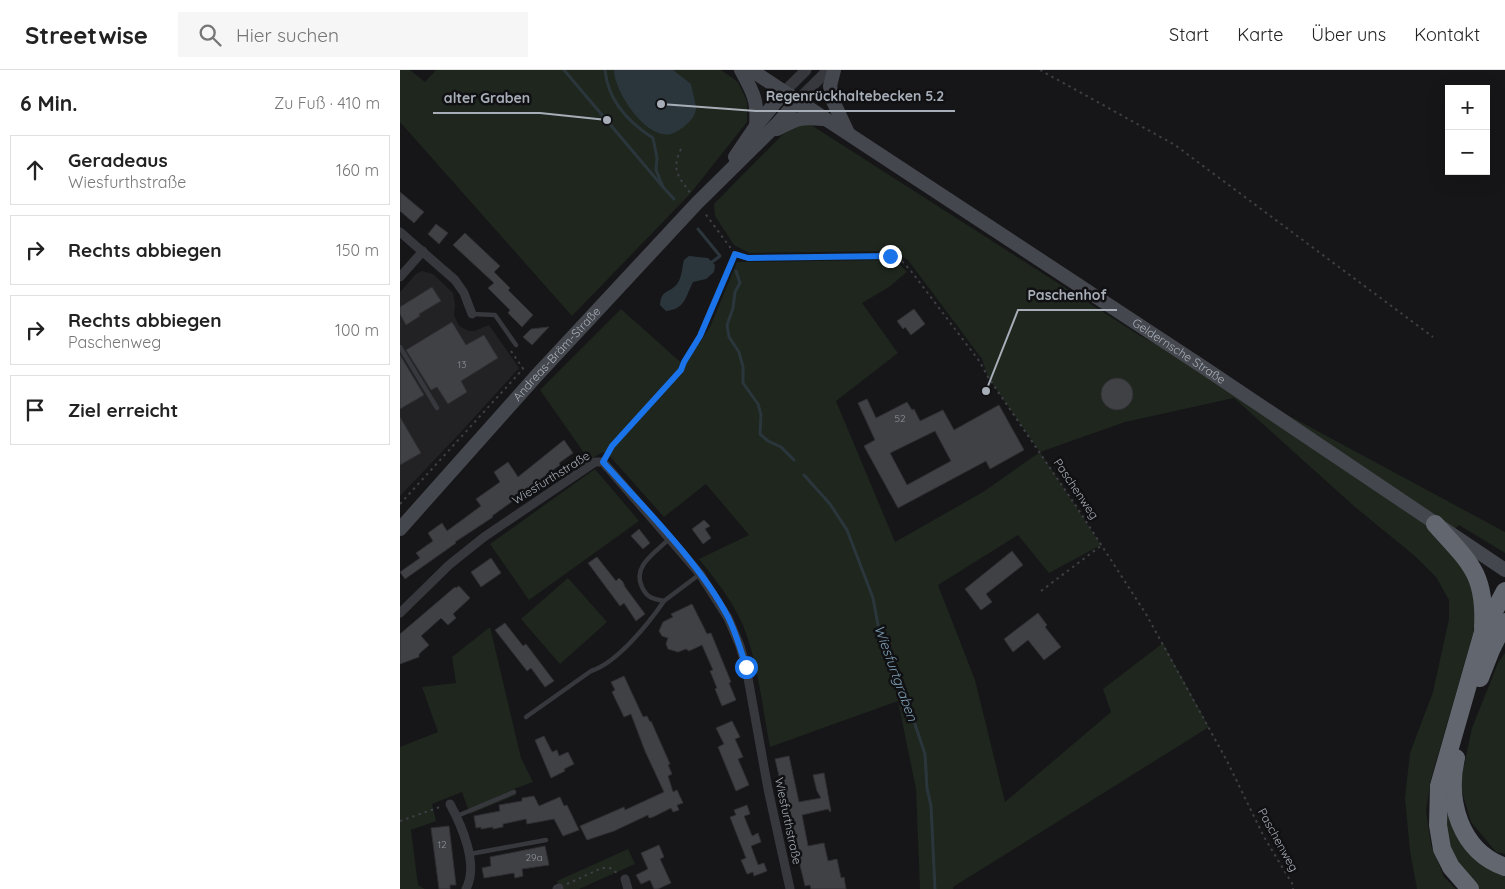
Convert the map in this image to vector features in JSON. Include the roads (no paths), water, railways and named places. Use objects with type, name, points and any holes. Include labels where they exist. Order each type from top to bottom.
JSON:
[{"type":"highway","points":[[1435,524],[1471,564],[1480,584],[1484,613],[1483,632]]},
{"type":"highway","points":[[1470,889],[1451,867],[1442,849],[1438,825],[1439,786],[1483,632],[1505,591]]},
{"type":"highway","points":[[1505,622],[1491,650],[1460,739],[1453,771],[1452,792],[1456,814],[1463,831],[1476,850],[1505,867]]},
{"type":"main road","points":[[741,70],[752,90],[761,130],[802,117],[827,120]]},
{"type":"main road","name":"Geldernsche Straße","points":[[750,70],[1198,363],[1505,570]]},
{"type":"main road","points":[[834,70],[830,86],[833,101],[848,133]]},
{"type":"main road","name":"Andreas-Bräm-Straße","points":[[400,529],[538,374],[717,183],[761,130],[784,92]]},
{"type":"main road","name":"Andreas-Bräm-Straße","points":[[761,130],[798,100]]},
{"type":"street","points":[[784,92],[806,70]]},
{"type":"street","points":[[798,100],[828,70]]},
{"type":"street","points":[[400,232],[455,280],[464,293],[472,314]]},
{"type":"street","points":[[400,277],[422,251]]},
{"type":"street","name":"Wiesfurthstraße","points":[[400,613],[449,565],[484,537],[595,462],[603,462],[700,574],[728,618],[740,646],[746,667],[768,789],[790,889]]},
{"type":"street","points":[[450,804],[457,816],[468,854],[470,880],[467,889]]},
{"type":"street","points":[[625,879],[628,889]]},
{"type":"lane","points":[[472,314],[495,315],[516,345]]},
{"type":"lane","points":[[400,347],[438,408]]},
{"type":"lane","points":[[664,601],[650,599],[638,580],[641,566],[670,538]]},
{"type":"lane","points":[[526,717],[591,671],[600,668],[626,647],[654,616],[664,601],[700,574]]},
{"type":"lane","points":[[457,816],[514,792]]},
{"type":"lane","points":[[468,854],[546,840]]},
{"type":"waterway","points":[[564,70],[663,187]]},
{"type":"waterway","name":"Wiesfurtgraben","points":[[605,70],[610,91],[621,110],[635,125],[653,138],[657,158],[656,170],[663,187],[674,199]]},
{"type":"waterway","name":"Wiesfurtgraben","points":[[698,229],[720,256],[712,262]]},
{"type":"waterway","name":"Wiesfurtgraben","points":[[736,271],[740,283],[735,292],[733,308],[727,325],[729,337],[739,352],[743,367],[743,383],[758,404],[761,415],[760,434],[768,441],[781,447],[794,460]]},
{"type":"waterway","name":"Wiesfurtgraben","points":[[804,475],[830,504],[847,530],[873,598],[878,625],[899,677],[925,754],[927,788],[931,806],[935,889]]},
{"type":"place","name":"Regenrückhaltebecken 5.2","points":[[661,104]]},
{"type":"place","name":"alter Graben","points":[[607,120]]},
{"type":"place","name":"Paschenhof","points":[[986,391]]}]
